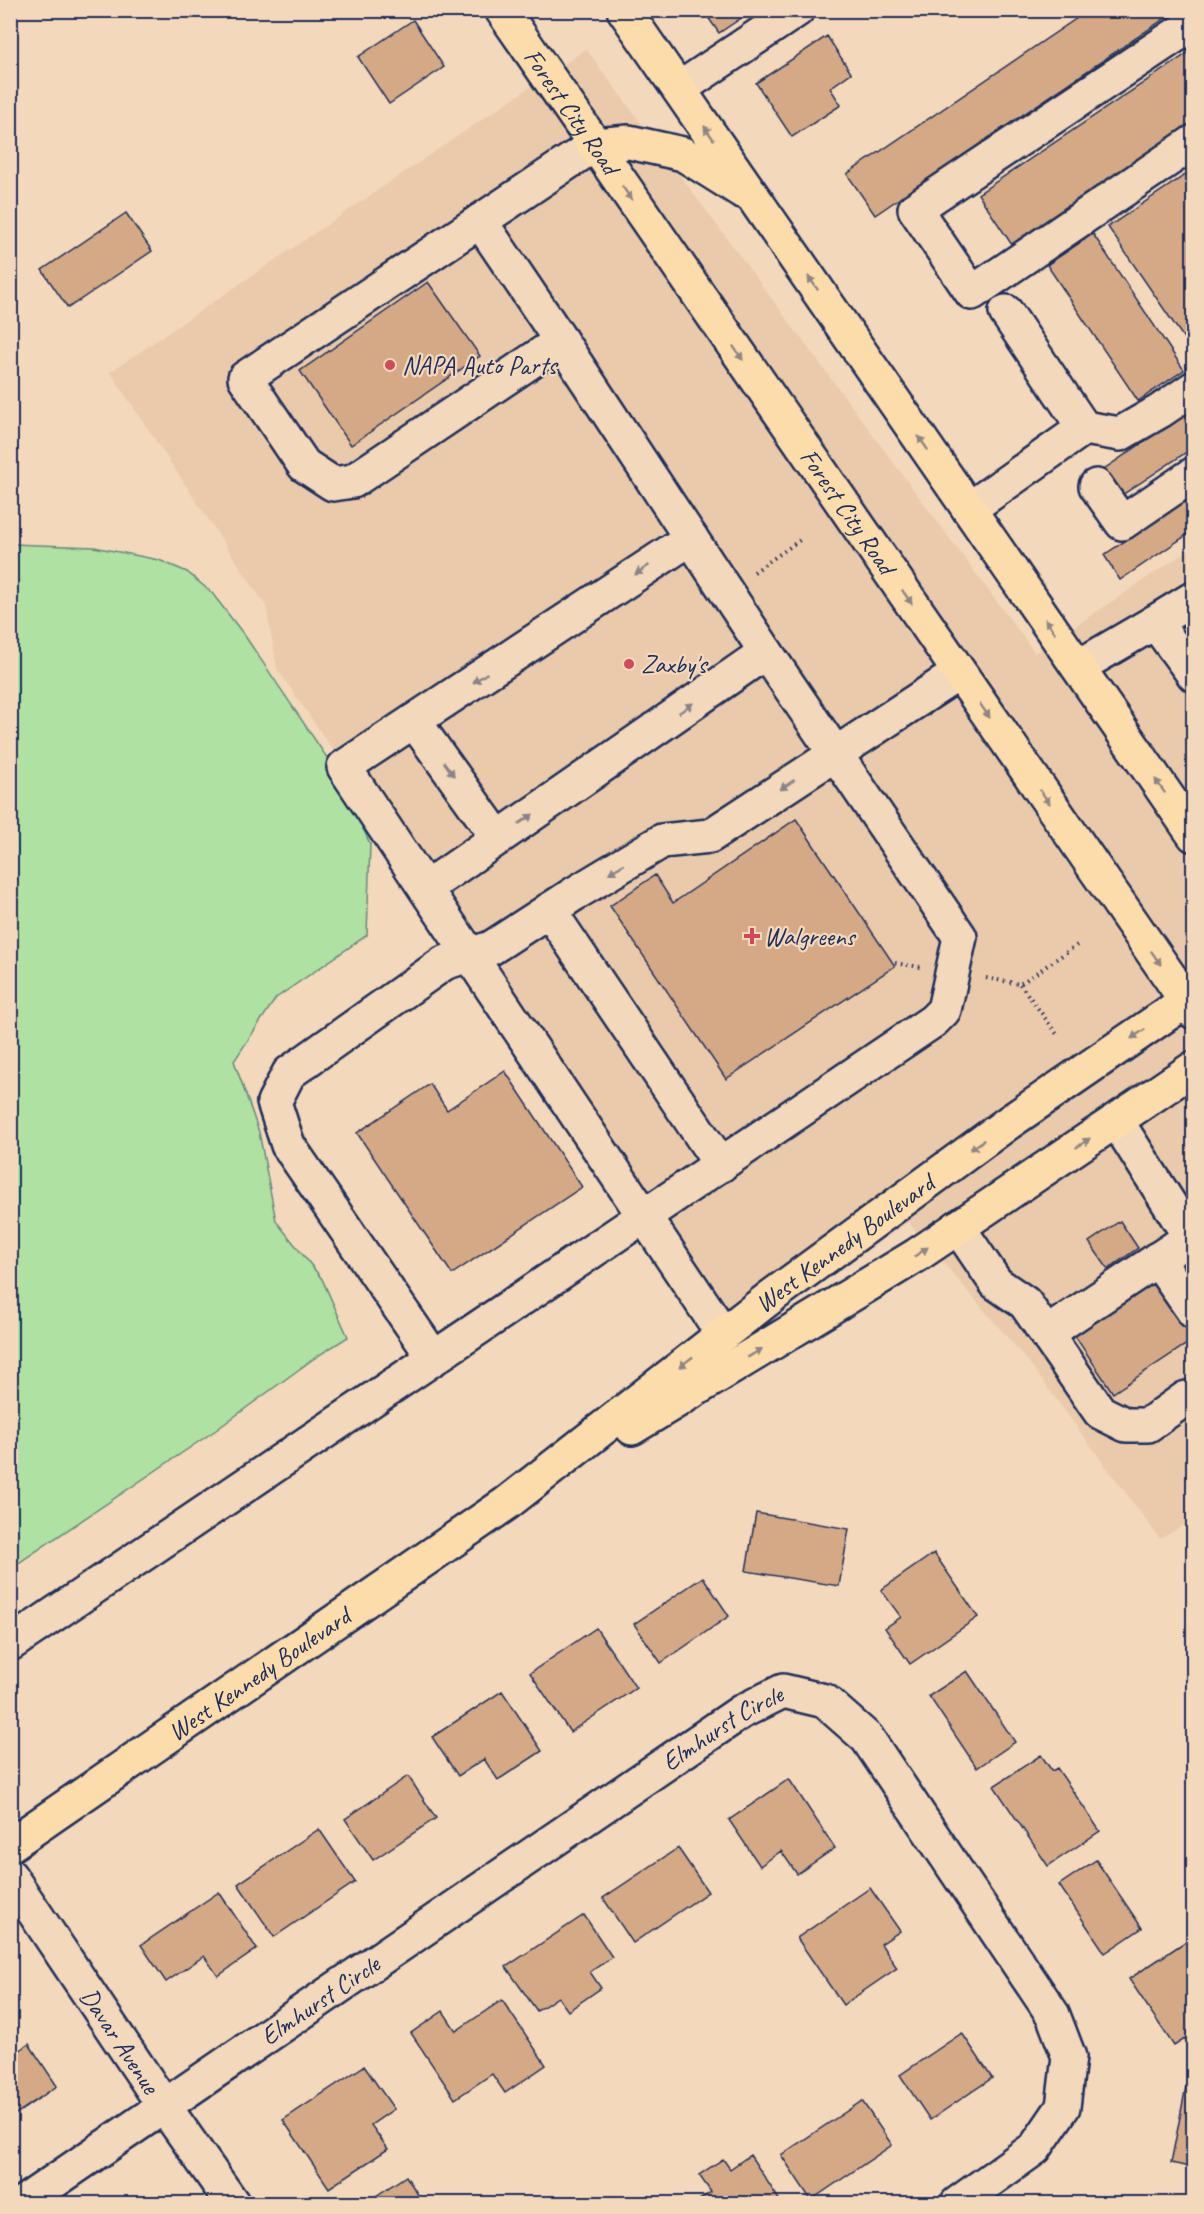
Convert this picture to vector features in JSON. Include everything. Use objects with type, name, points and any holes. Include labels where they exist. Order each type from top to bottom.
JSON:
[{"type":"main road","name":"Forest City Road","points":[[502,10],[958,673],[1191,1004]]},
{"type":"main road","points":[[624,10],[1194,834]]},
{"type":"main road","points":[[594,145],[629,142],[683,154],[754,198]]},
{"type":"main road","name":"West Kennedy Boulevard","points":[[507,1503],[723,1334],[1008,1123],[1191,1004]]},
{"type":"main road","name":"West Kennedy Boulevard","points":[[10,1845],[507,1503],[917,1255],[1194,1068]]},
{"type":"street","points":[[679,89],[797,10]]},
{"type":"street","points":[[1194,23],[915,209],[972,293],[1194,142]]},
{"type":"street","points":[[561,341],[353,481],[333,484],[304,465],[245,378],[594,145]]},
{"type":"street","points":[[10,1644],[721,1165],[933,1021],[944,1010],[960,937],[766,652],[480,221]]},
{"type":"street","points":[[1006,312],[1084,428]]},
{"type":"street","points":[[969,509],[1084,428],[1120,434],[1194,388]]},
{"type":"street","points":[[1096,486],[1122,523],[1194,474]]},
{"type":"street","points":[[691,538],[344,767],[426,888],[468,956],[723,1334]]},
{"type":"street","points":[[1078,667],[1194,598]]},
{"type":"street","points":[[1155,622],[1194,675]]},
{"type":"street","points":[[426,888],[766,652]]},
{"type":"street","points":[[434,1358],[288,1145],[274,1102],[289,1073],[444,963],[491,948],[662,840],[710,836],[958,673]]},
{"type":"street","points":[[414,721],[498,838]]},
{"type":"street","points":[[549,910],[721,1165]]},
{"type":"street","points":[[1046,1334],[1192,1236],[1116,1120]]},
{"type":"street","points":[[958,1227],[996,1282],[1025,1304],[1100,1412],[1126,1425],[1148,1425],[1186,1398],[1194,1397]]},
{"type":"street","points":[[1157,1259],[1194,1312]]},
{"type":"street","name":"Elmhurst Circle","points":[[21,2204],[741,1712],[783,1691],[825,1701],[867,1738],[1053,2015],[1069,2057],[1063,2106],[1035,2148],[957,2204]]},
{"type":"street","name":"Davar Avenue","points":[[10,1876],[164,2106],[233,2204]]},
{"type":"path","points":[[1020,984],[1080,942]]},
{"type":"path","points":[[896,963],[1020,984],[1059,1037]]},
{"type":"shaded area","points":[[586,49],[1035,653],[1193,547],[1193,1520],[1160,1539],[1027,1360],[908,1222],[737,1342],[664,1227],[277,669],[266,606],[110,372]]},
{"type":"green space","points":[[11,544],[94,547],[159,560],[187,572],[212,593],[245,636],[340,777],[370,844],[367,935],[276,998],[234,1061],[259,1132],[276,1221],[322,1279],[348,1337],[316,1357],[216,1430],[11,1568]]},
{"type":"building","points":[[703,10],[753,10],[719,33]]},
{"type":"building","points":[[1089,10],[1177,10],[875,215],[847,174]]},
{"type":"building","points":[[413,20],[444,67],[389,104],[358,57]]},
{"type":"building","points":[[827,36],[851,73],[830,88],[841,105],[792,137],[756,83]]},
{"type":"building","points":[[1194,49],[1194,122],[1012,245],[978,194]]},
{"type":"building","points":[[1194,169],[1194,353],[1108,227]]},
{"type":"building","points":[[126,213],[152,251],[68,308],[42,270]]},
{"type":"building","points":[[1093,234],[1184,370],[1138,401],[1047,265]]},
{"type":"building","points":[[428,282],[480,356],[351,445],[300,371]]},
{"type":"building","points":[[1194,408],[1194,447],[1122,495],[1104,469]]},
{"type":"building","points":[[1194,495],[1194,530],[1120,580],[1104,555]]},
{"type":"building","name":"Walgreens","points":[[796,819],[895,966],[726,1079],[610,906],[655,875],[673,903]]},
{"type":"building","points":[[505,1071],[582,1187],[452,1274],[357,1133],[430,1084],[447,1110]]},
{"type":"building","points":[[1120,1221],[1138,1248],[1108,1269],[1089,1242]]},
{"type":"building","points":[[1160,1275],[1194,1325],[1194,1339],[1113,1393],[1073,1333]]},
{"type":"building","points":[[756,1513],[849,1529],[839,1586],[746,1571]]},
{"type":"building","points":[[934,1553],[978,1617],[910,1664],[885,1628],[901,1617],[881,1590]]},
{"type":"building","points":[[703,1577],[729,1616],[661,1663],[634,1624]]},
{"type":"building","points":[[596,1628],[636,1688],[570,1732],[530,1673]]},
{"type":"building","points":[[967,1671],[1015,1742],[977,1768],[929,1696]]},
{"type":"building","points":[[502,1691],[542,1751],[498,1780],[484,1759],[458,1776],[432,1737]]},
{"type":"building","points":[[1041,1755],[1052,1771],[1057,1768],[1100,1831],[1048,1866],[994,1786]]},
{"type":"building","points":[[408,1776],[436,1818],[373,1860],[345,1819]]},
{"type":"building","points":[[789,1779],[835,1848],[797,1874],[781,1851],[760,1866],[729,1820]]},
{"type":"building","points":[[319,1829],[355,1882],[274,1937],[238,1884]]},
{"type":"building","points":[[678,1848],[708,1892],[633,1943],[603,1898]]},
{"type":"building","points":[[1096,1860],[1142,1928],[1105,1953],[1059,1885]]},
{"type":"building","points":[[870,1888],[900,1931],[881,1944],[897,1968],[843,2005],[797,1938]]},
{"type":"building","points":[[219,1892],[257,1949],[218,1976],[204,1956],[166,1982],[141,1945]]},
{"type":"building","points":[[584,1915],[612,1957],[590,1972],[601,1988],[568,2011],[558,1997],[537,2011],[506,1967]]},
{"type":"building","points":[[1194,1936],[1194,2033],[1174,2046],[1129,1979]]},
{"type":"building","points":[[502,2000],[546,2065],[505,2093],[492,2074],[455,2099],[411,2033],[443,2011],[456,2031]]},
{"type":"building","points":[[962,2033],[992,2078],[930,2120],[900,2075]]},
{"type":"building","points":[[29,2044],[57,2086],[10,2118],[10,2057]]},
{"type":"building","points":[[364,2066],[394,2109],[371,2125],[388,2149],[329,2188],[283,2120]]},
{"type":"building","points":[[1188,2076],[1194,2077],[1194,2168],[1171,2163]]},
{"type":"building","points":[[862,2101],[892,2145],[811,2200],[781,2155]]},
{"type":"building","points":[[750,2155],[782,2204],[693,2204],[711,2192],[699,2175],[723,2159],[730,2169]]},
{"type":"building","points":[[406,2176],[424,2204],[364,2204]]},
{"type":"place","name":"NAPA Auto Parts","points":[[390,365]]},
{"type":"place","name":"Zaxby's","points":[[629,664]]},
{"type":"place","name":"Walgreens","points":[[752,936]]}]
